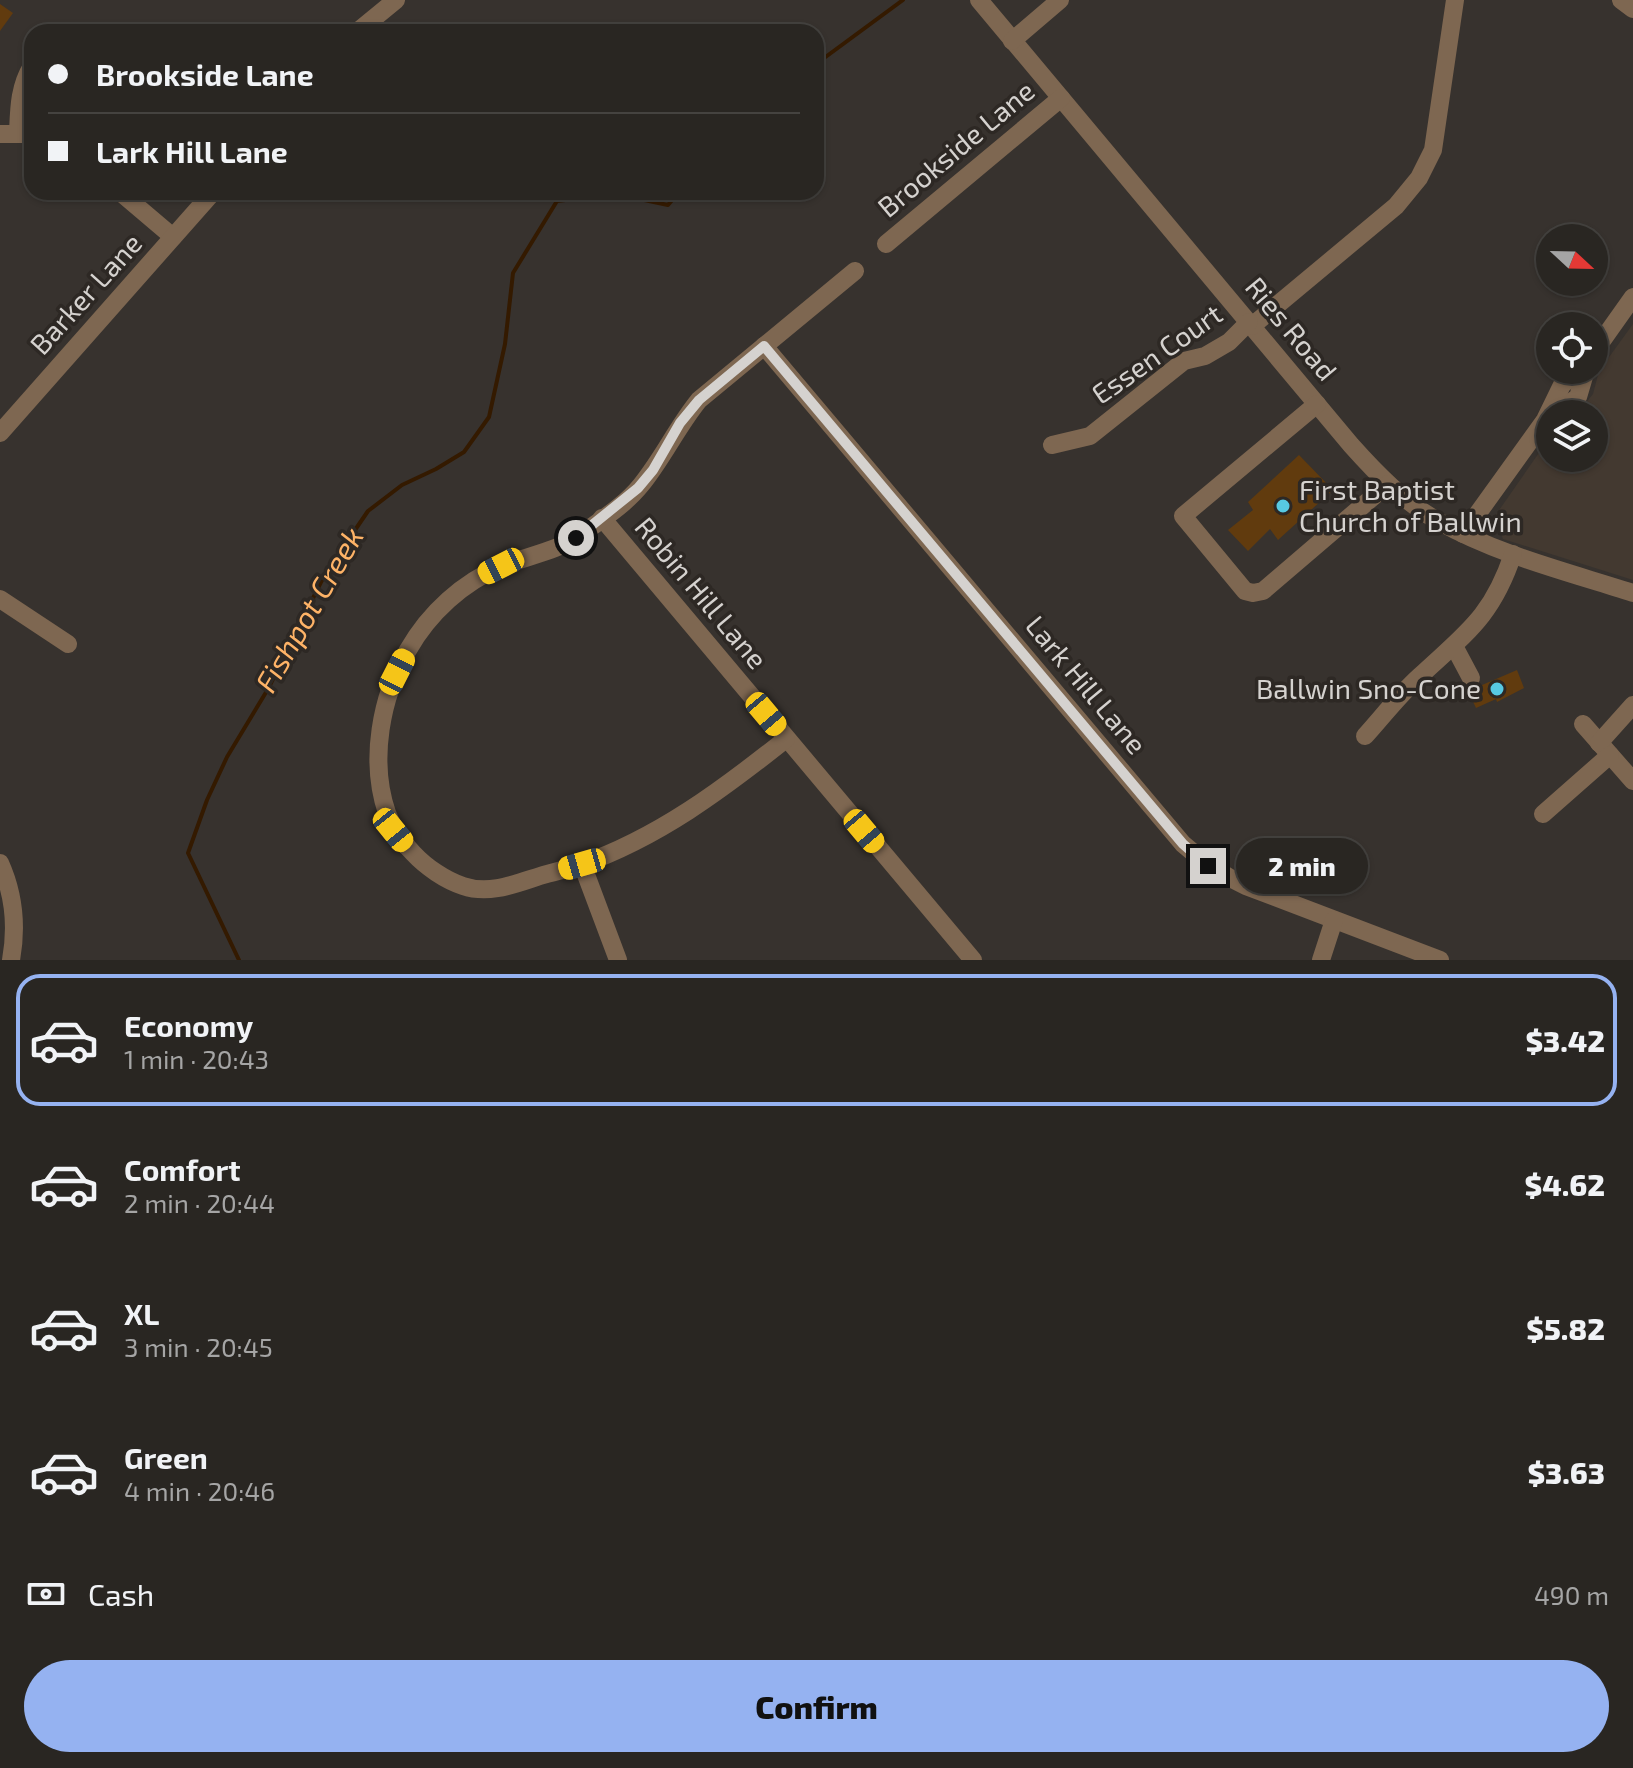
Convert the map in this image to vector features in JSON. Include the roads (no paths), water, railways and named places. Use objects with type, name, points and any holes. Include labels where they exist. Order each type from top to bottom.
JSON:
[{"type":"street","points":[[367,24],[396,0]]},
{"type":"street","name":"Ries Road","points":[[979,0],[1317,404],[1388,484],[1420,510],[1463,534],[1513,554],[1633,593]]},
{"type":"street","points":[[1012,41],[1060,0]]},
{"type":"street","name":"Essen Court","points":[[1052,445],[1090,436],[1184,361],[1205,356],[1229,342],[1396,206],[1419,178],[1433,150],[1455,0]]},
{"type":"street","points":[[1621,0],[1633,9]]},
{"type":"street","points":[[17,134],[24,80]]},
{"type":"street","name":"Brookside Lane","points":[[886,244],[1061,98]]},
{"type":"street","points":[[129,200],[173,237]]},
{"type":"street","name":"Barker Lane","points":[[0,433],[206,200]]},
{"type":"street","points":[[786,739],[713,796],[634,841],[582,864],[511,887],[464,887],[423,865],[393,830],[380,777],[381,730],[386,698],[403,660],[444,604],[471,581],[501,566],[576,538],[602,518],[638,488],[653,470],[680,423],[699,400],[855,271]]},
{"type":"street","points":[[1608,332],[1633,297]]},
{"type":"street","name":"Lark Hill Lane","points":[[764,346],[1183,844],[1222,875],[1440,960]]},
{"type":"street","points":[[1317,404],[1184,514],[1183,518],[1245,591],[1263,591],[1388,484]]},
{"type":"street","points":[[1463,534],[1536,436]]},
{"type":"street","name":"Robin Hill Lane","points":[[602,518],[961,956]]},
{"type":"street","points":[[1365,736],[1417,678],[1483,616],[1496,597],[1513,554]]},
{"type":"street","points":[[0,599],[68,644]]},
{"type":"street","points":[[1454,646],[1471,678]]},
{"type":"street","points":[[1543,814],[1605,749],[1633,705]]},
{"type":"street","points":[[1583,724],[1633,781]]},
{"type":"street","points":[[0,863],[14,915],[11,960]]},
{"type":"street","points":[[582,864],[618,960]]},
{"type":"street","points":[[1321,960],[1334,920]]},
{"type":"waterway","name":"Fishpot Creek","points":[[824,58],[903,0]]},
{"type":"waterway","name":"Fishpot Creek","points":[[239,960],[188,853],[207,800],[227,757],[268,689],[325,574],[368,511],[402,485],[464,452],[489,417],[505,344],[513,273],[557,201],[565,200]]},
{"type":"waterway","name":"Fishpot Creek","points":[[644,200],[668,205],[672,200]]},
{"type":"place","name":"First Baptist Church of Ballwin","points":[[1283,506]]},
{"type":"place","name":"Ballwin Sno-Cone","points":[[1497,689]]}]
